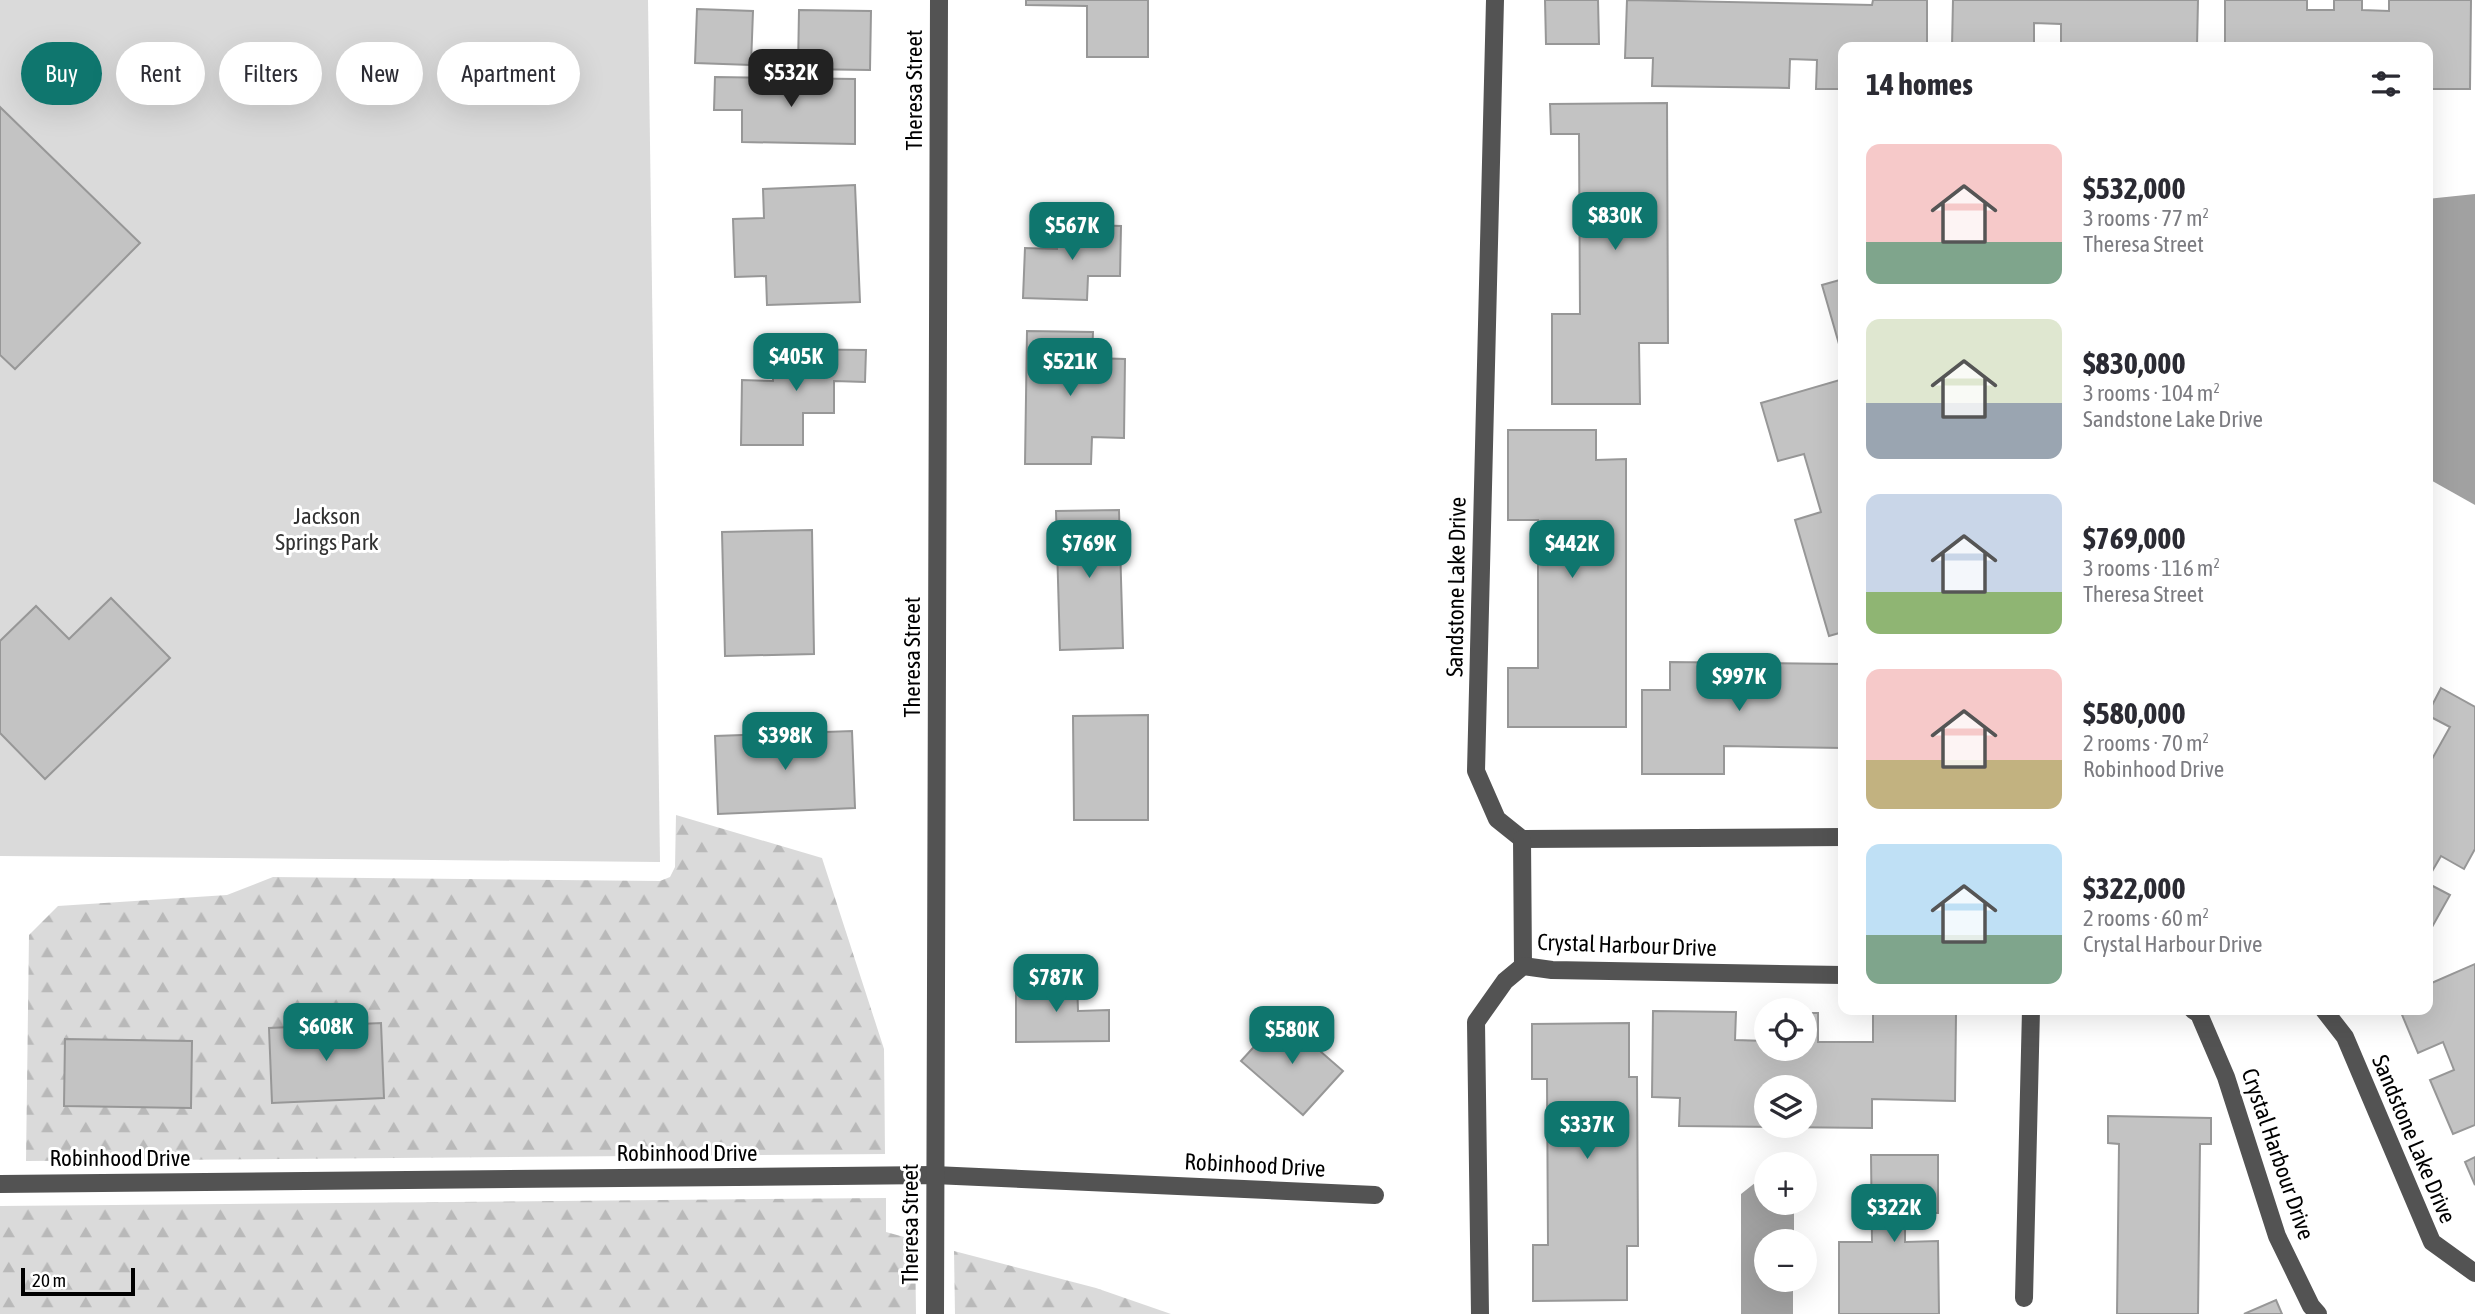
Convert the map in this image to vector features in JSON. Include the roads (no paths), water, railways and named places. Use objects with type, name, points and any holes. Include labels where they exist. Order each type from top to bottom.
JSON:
[{"type":"street","name":"Theresa Street","points":[[935,1314],[939,0]]},
{"type":"street","name":"Sandstone Lake Drive","points":[[1495,0],[1476,771],[1497,819],[1522,839]]},
{"type":"street","points":[[1522,966],[1522,839],[1838,837]]},
{"type":"street","name":"Crystal Harbour Drive","points":[[1480,1314],[1476,1022],[1504,981],[1522,966],[1552,970],[1838,975]]},
{"type":"street","points":[[2024,1298],[2031,1015]]},
{"type":"street","name":"Crystal Harbour Drive","points":[[2199,1015],[2226,1077],[2277,1236],[2311,1306],[2318,1314]]},
{"type":"street","name":"Sandstone Lake Drive","points":[[2328,1015],[2345,1037],[2432,1242],[2475,1273]]},
{"type":"street","name":"Robinhood Drive","points":[[0,1184],[934,1175],[1375,1195]]},
{"type":"park label","name":"Jackson Springs Park","points":[[327,529]]}]
